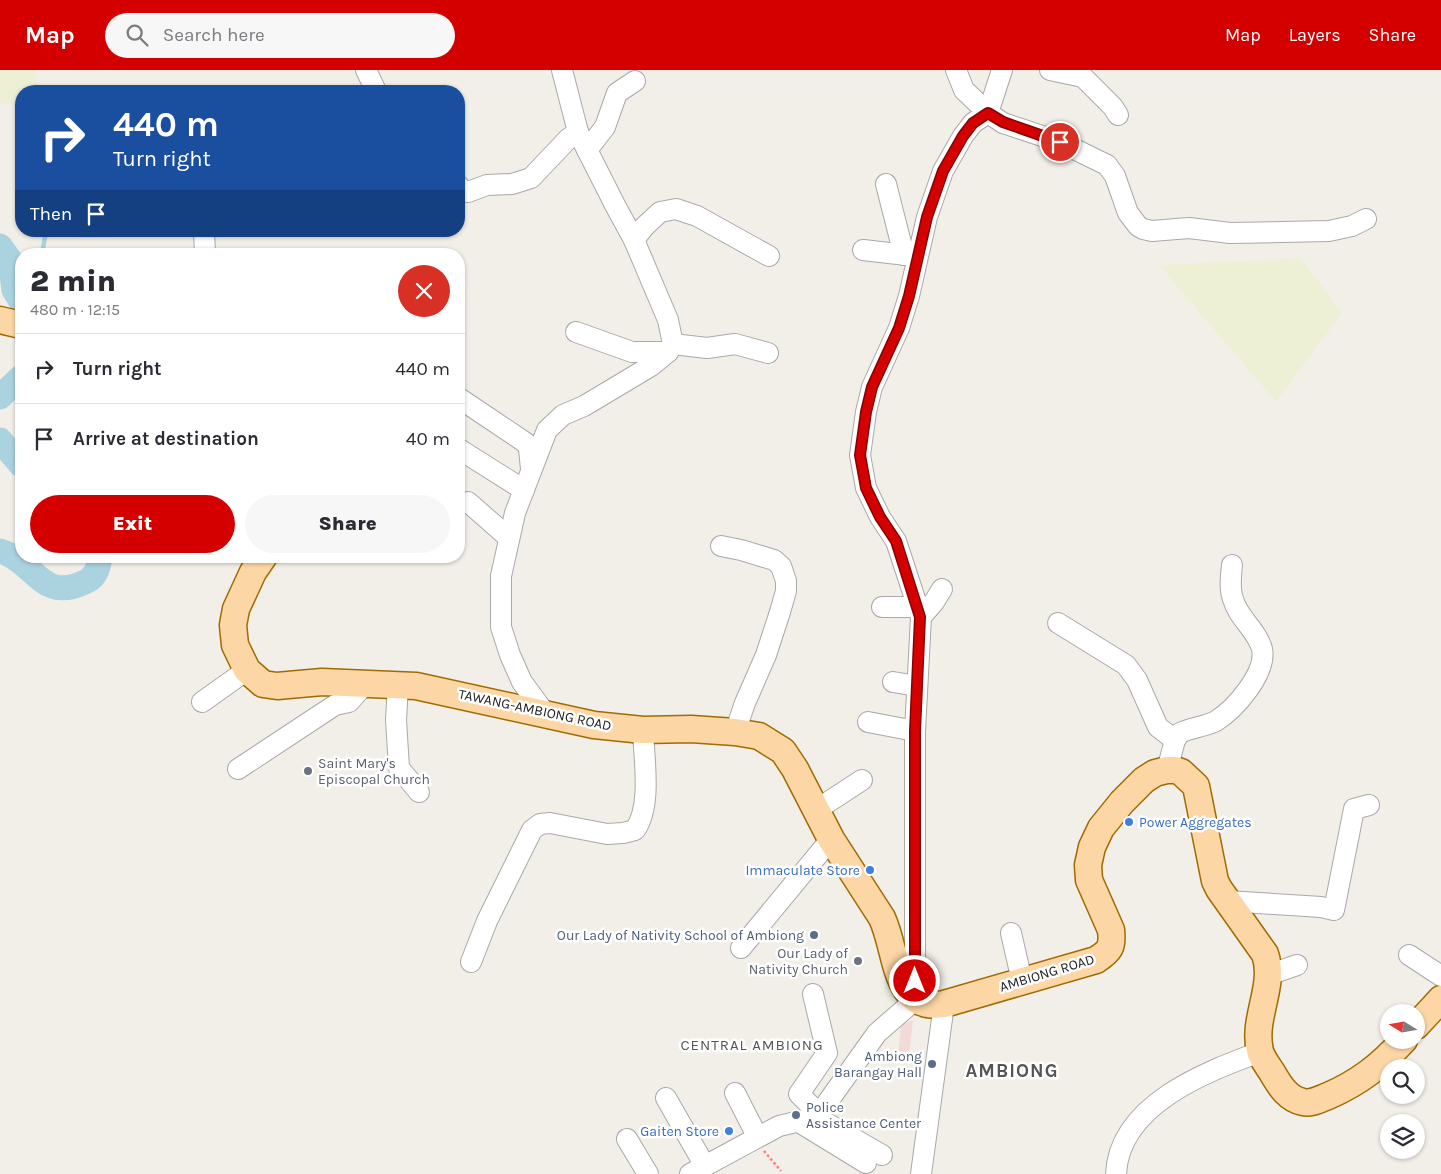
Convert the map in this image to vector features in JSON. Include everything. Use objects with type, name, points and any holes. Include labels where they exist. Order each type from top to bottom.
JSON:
[{"type":"main road","points":[[0,320],[15,324]]},
{"type":"main road","name":"TAWANG-AMBIONG ROAD","points":[[259,563],[236,609],[233,625],[235,645],[248,670],[263,684],[277,686],[322,682],[416,686],[594,725],[643,730],[691,729],[735,732],[759,736],[783,751],[795,769],[831,839],[882,918],[887,929],[903,987],[915,1000]]},
{"type":"main road","points":[[1167,770],[1181,772],[1196,786],[1212,869],[1219,889],[1265,954],[1268,963],[1268,984],[1260,1012],[1260,1052],[1282,1089],[1295,1099],[1304,1102],[1314,1102],[1347,1088],[1365,1077],[1395,1049]]},
{"type":"main road","name":"AMBIONG ROAD","points":[[915,1000],[933,1006],[944,1004],[1096,960],[1106,954],[1110,948],[1111,930],[1089,880],[1088,865],[1092,847],[1101,828],[1122,802],[1144,780],[1155,773],[1167,770]]},
{"type":"main road","points":[[1425,1016],[1441,999]]},
{"type":"street","points":[[366,70],[373,85]]},
{"type":"street","points":[[562,70],[578,132],[634,240],[668,320],[670,348]]},
{"type":"street","points":[[956,70],[964,90],[988,113],[1003,122],[1060,142],[1107,165],[1115,176],[1128,213],[1138,226],[1143,229],[1152,231],[1189,228],[1230,233],[1328,231],[1352,226],[1366,219]]},
{"type":"street","points":[[666,1098],[697,1170],[779,1126],[812,1118],[877,1033],[915,1000],[915,731],[919,612],[896,541],[880,517],[866,488],[860,455],[866,412],[872,387],[899,328],[911,256],[943,171],[963,136],[973,123],[988,113],[1002,70]]},
{"type":"street","points":[[1050,70],[1083,77],[1114,107],[1118,115]]},
{"type":"street","points":[[587,150],[606,127],[617,93],[635,81]]},
{"type":"street","points":[[465,191],[468,192],[487,185],[512,184],[531,178],[568,138],[578,132]]},
{"type":"street","points":[[886,184],[911,256]]},
{"type":"street","points":[[634,240],[644,227],[660,212],[676,209],[697,216],[769,256]]},
{"type":"street","points":[[863,250],[911,256]]},
{"type":"street","points":[[576,332],[632,352],[670,348],[707,348],[735,344],[768,353]]},
{"type":"street","points":[[547,716],[522,682],[500,627],[501,576],[515,512],[547,430],[563,415],[584,406],[651,366],[670,348]]},
{"type":"street","points":[[465,402],[526,443],[529,449],[531,471]]},
{"type":"street","points":[[465,453],[524,490]]},
{"type":"street","points":[[468,502],[509,538]]},
{"type":"street","points":[[721,546],[774,560],[781,566],[786,581],[786,591],[766,655],[745,703],[735,732]]},
{"type":"street","points":[[1167,770],[1175,740],[1180,733],[1216,721],[1243,698],[1260,670],[1262,649],[1232,599],[1232,565]]},
{"type":"street","points":[[882,607],[919,612],[934,602],[942,589]]},
{"type":"street","points":[[1058,623],[1126,665],[1137,680],[1158,727],[1175,740]]},
{"type":"street","points":[[202,702],[248,670]]},
{"type":"street","points":[[893,682],[917,686]]},
{"type":"street","points":[[238,769],[335,705],[349,702],[365,684]]},
{"type":"street","points":[[398,685],[396,720],[399,768],[419,792]]},
{"type":"street","points":[[868,722],[915,731]]},
{"type":"street","points":[[471,962],[487,921],[532,830],[540,824],[550,823],[608,834],[623,834],[635,830],[641,822],[646,796],[643,730]]},
{"type":"street","points":[[816,810],[862,780]]},
{"type":"street","points":[[1227,901],[1322,907],[1334,910],[1354,809],[1369,805]]},
{"type":"street","points":[[741,948],[831,839]]},
{"type":"street","points":[[1011,933],[1022,981]]},
{"type":"street","points":[[1409,955],[1441,976]]},
{"type":"street","points":[[1268,975],[1297,965]]},
{"type":"street","points":[[813,994],[827,1053],[799,1094],[812,1118],[874,1159]]},
{"type":"street","points":[[922,1174],[944,1004]]},
{"type":"street","points":[[1116,1174],[1117,1162],[1123,1144],[1131,1129],[1151,1108],[1170,1093],[1185,1085],[1224,1065],[1260,1052]]},
{"type":"street","points":[[736,1093],[755,1138]]},
{"type":"street","points":[[628,1139],[648,1174]]},
{"type":"path","points":[[755,1138],[781,1171]]},
{"type":"shaded area","points":[[913,1020],[909,1057],[898,1056],[901,1025]]},
{"type":"green space","points":[[0,70],[37,70],[36,85],[15,85],[15,104],[0,104]]},
{"type":"green space","points":[[1301,258],[1342,313],[1276,402],[1159,265]]},
{"type":"waterway","points":[[43,248],[45,237]]},
{"type":"waterway","points":[[0,246],[10,260],[15,292]]},
{"type":"waterway","points":[[0,397],[15,383]]},
{"type":"waterway","points":[[0,440],[15,458]]},
{"type":"waterway","points":[[0,551],[15,558]]},
{"type":"waterway","points":[[22,563],[48,584],[58,588],[70,587],[85,582],[96,572],[99,563]]},
{"type":"place","name":"Saint Mary's Episcopal Church","points":[[308,771]]},
{"type":"place","name":"Power Aggregates","points":[[1129,822]]},
{"type":"place","name":"Immaculate Store","points":[[870,870]]},
{"type":"place","name":"Our Lady of Nativity School of Ambiong","points":[[814,935]]},
{"type":"place","name":"Our Lady of Nativity Church","points":[[858,961]]},
{"type":"place","name":"Ambiong Barangay Hall","points":[[932,1064]]},
{"type":"place","name":"Police Assistance Center","points":[[796,1115]]},
{"type":"place","name":"Gaiten Store","points":[[729,1131]]},
{"type":"district","name":"CENTRAL AMBIONG","points":[[752,1045]]},
{"type":"district","name":"AMBIONG","points":[[1012,1071]]},
{"type":"route","points":[[915,981],[915,731],[920,617],[896,541],[880,517],[866,488],[860,455],[866,412],[872,387],[899,328],[919,257],[927,217],[943,171],[963,136],[973,123],[988,113],[1003,122],[1060,142]]}]
